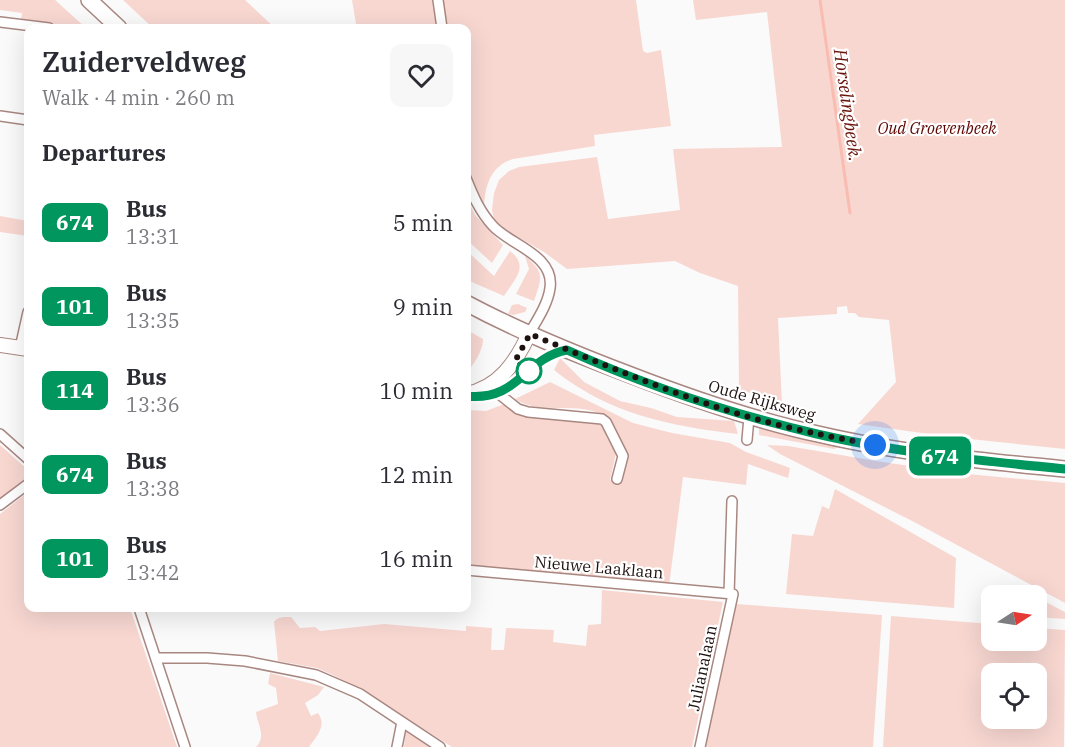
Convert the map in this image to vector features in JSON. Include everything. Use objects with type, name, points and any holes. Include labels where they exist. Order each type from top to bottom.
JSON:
[{"type":"main road","points":[[89,0],[115,24]]},
{"type":"main road","name":"Oude Rijksweg","points":[[471,305],[575,354],[693,399],[749,417],[875,445],[955,458],[1065,469]]},
{"type":"main road","points":[[471,392],[489,386],[503,375],[515,361],[530,334]]},
{"type":"main road","points":[[0,345],[24,348]]},
{"type":"street","points":[[438,0],[441,24]]},
{"type":"street","points":[[0,22],[24,25]]},
{"type":"street","points":[[0,116],[24,119]]},
{"type":"street","points":[[471,191],[494,228],[535,256],[547,269],[550,289],[530,334]]},
{"type":"street","points":[[489,386],[518,409],[528,412],[602,419],[606,422],[622,456],[617,479]]},
{"type":"street","points":[[747,440],[749,417]]},
{"type":"street","points":[[0,434],[24,455]]},
{"type":"street","points":[[0,505],[24,487]]},
{"type":"street","points":[[731,594],[732,501]]},
{"type":"street","name":"Nieuwe Laaklaan","points":[[471,570],[731,594]]},
{"type":"street","name":"Julianalaan","points":[[700,747],[731,594]]},
{"type":"street","points":[[140,612],[185,747]]},
{"type":"street","points":[[156,658],[245,661],[316,675],[360,694],[440,747]]},
{"type":"street","points":[[397,747],[402,722]]},
{"type":"green space","points":[[0,0],[55,0],[82,24],[42,24],[21,21],[22,13],[0,10]]},
{"type":"green space","points":[[123,0],[245,0],[271,24],[149,24]]},
{"type":"green space","points":[[352,0],[433,0],[436,24],[356,24]]},
{"type":"green space","points":[[442,0],[636,0],[643,51],[647,53],[661,50],[671,126],[594,135],[595,146],[505,162],[494,171],[491,177],[484,207],[471,182],[471,24],[445,24]]},
{"type":"green space","name":"Oud Groevenbeek","points":[[693,0],[1065,0],[1065,449],[950,437],[858,424],[896,382],[889,320],[859,317],[855,313],[848,313],[847,306],[837,307],[837,314],[778,318],[782,404],[739,389],[738,286],[700,273],[675,261],[567,269],[544,252],[495,224],[492,210],[494,193],[499,180],[509,171],[519,167],[597,157],[608,219],[680,210],[673,149],[782,147],[767,12],[696,20]]},
{"type":"green space","points":[[471,206],[475,215],[503,245],[492,263],[471,244]]},
{"type":"green space","points":[[0,216],[24,220],[24,235],[0,232]]},
{"type":"green space","points":[[510,251],[516,257],[520,268],[516,279],[504,296],[471,282],[471,255],[494,276]]},
{"type":"green space","points":[[525,256],[539,271],[540,276],[534,301],[516,294],[529,269]]},
{"type":"green space","points":[[518,304],[527,308],[525,312],[508,314],[512,305]]},
{"type":"green space","points":[[471,332],[483,339],[480,353],[471,366]]},
{"type":"green space","points":[[560,358],[584,382],[620,401],[677,417],[734,421],[738,434],[664,422],[618,407],[575,385],[554,370]]},
{"type":"green space","points":[[550,382],[633,423],[672,433],[730,443],[746,452],[790,468],[788,478],[748,464],[746,485],[683,477],[669,586],[471,568],[471,410],[486,411],[504,404],[525,417],[598,421],[604,425],[607,438],[616,453],[610,480],[618,481],[624,456],[605,417],[584,409],[537,407],[515,399]]},
{"type":"green space","points":[[759,426],[843,445],[834,449],[759,435]]},
{"type":"green space","points":[[0,445],[24,466],[24,480],[0,498]]},
{"type":"green space","points":[[767,445],[788,446],[957,473],[1065,483],[1065,603],[1047,593],[1047,585],[1031,585],[780,454]]},
{"type":"green space","points":[[835,489],[956,558],[954,608],[786,594],[792,534],[813,536],[822,506],[829,509]]},
{"type":"green space","points":[[24,495],[24,612],[131,612],[177,747],[0,747],[0,514]]},
{"type":"green space","points":[[602,590],[723,602],[692,747],[452,747],[364,691],[333,675],[317,668],[278,661],[274,622],[284,617],[291,617],[300,628],[315,627],[320,631],[384,624],[466,631],[466,626],[492,628],[491,650],[504,650],[506,628],[554,630],[553,642],[586,646],[588,625],[601,624]]},
{"type":"green space","points":[[1047,603],[1065,612],[1065,619],[1047,618]]},
{"type":"green space","points":[[736,604],[882,615],[873,747],[705,747]]},
{"type":"green space","points":[[891,616],[981,623],[981,651],[1047,651],[1047,629],[1065,630],[1064,747],[883,747]]},
{"type":"green space","points":[[270,673],[324,687],[318,695],[305,703],[311,716],[318,713],[322,722],[320,731],[309,747],[256,747],[261,734],[256,712],[278,704],[276,688],[268,684]]},
{"type":"green space","points":[[406,730],[432,747],[404,747]]},
{"type":"waterway","name":"Horselingbeek.","points":[[820,0],[850,213]]},
{"type":"bus line","name":"674","points":[[471,397],[491,396],[510,388],[545,358],[567,350],[693,399],[749,417],[818,434],[955,458],[1065,469]]},
{"type":"route","points":[[529,371],[515,361],[530,334],[575,354],[693,399],[795,429],[875,445]]}]
